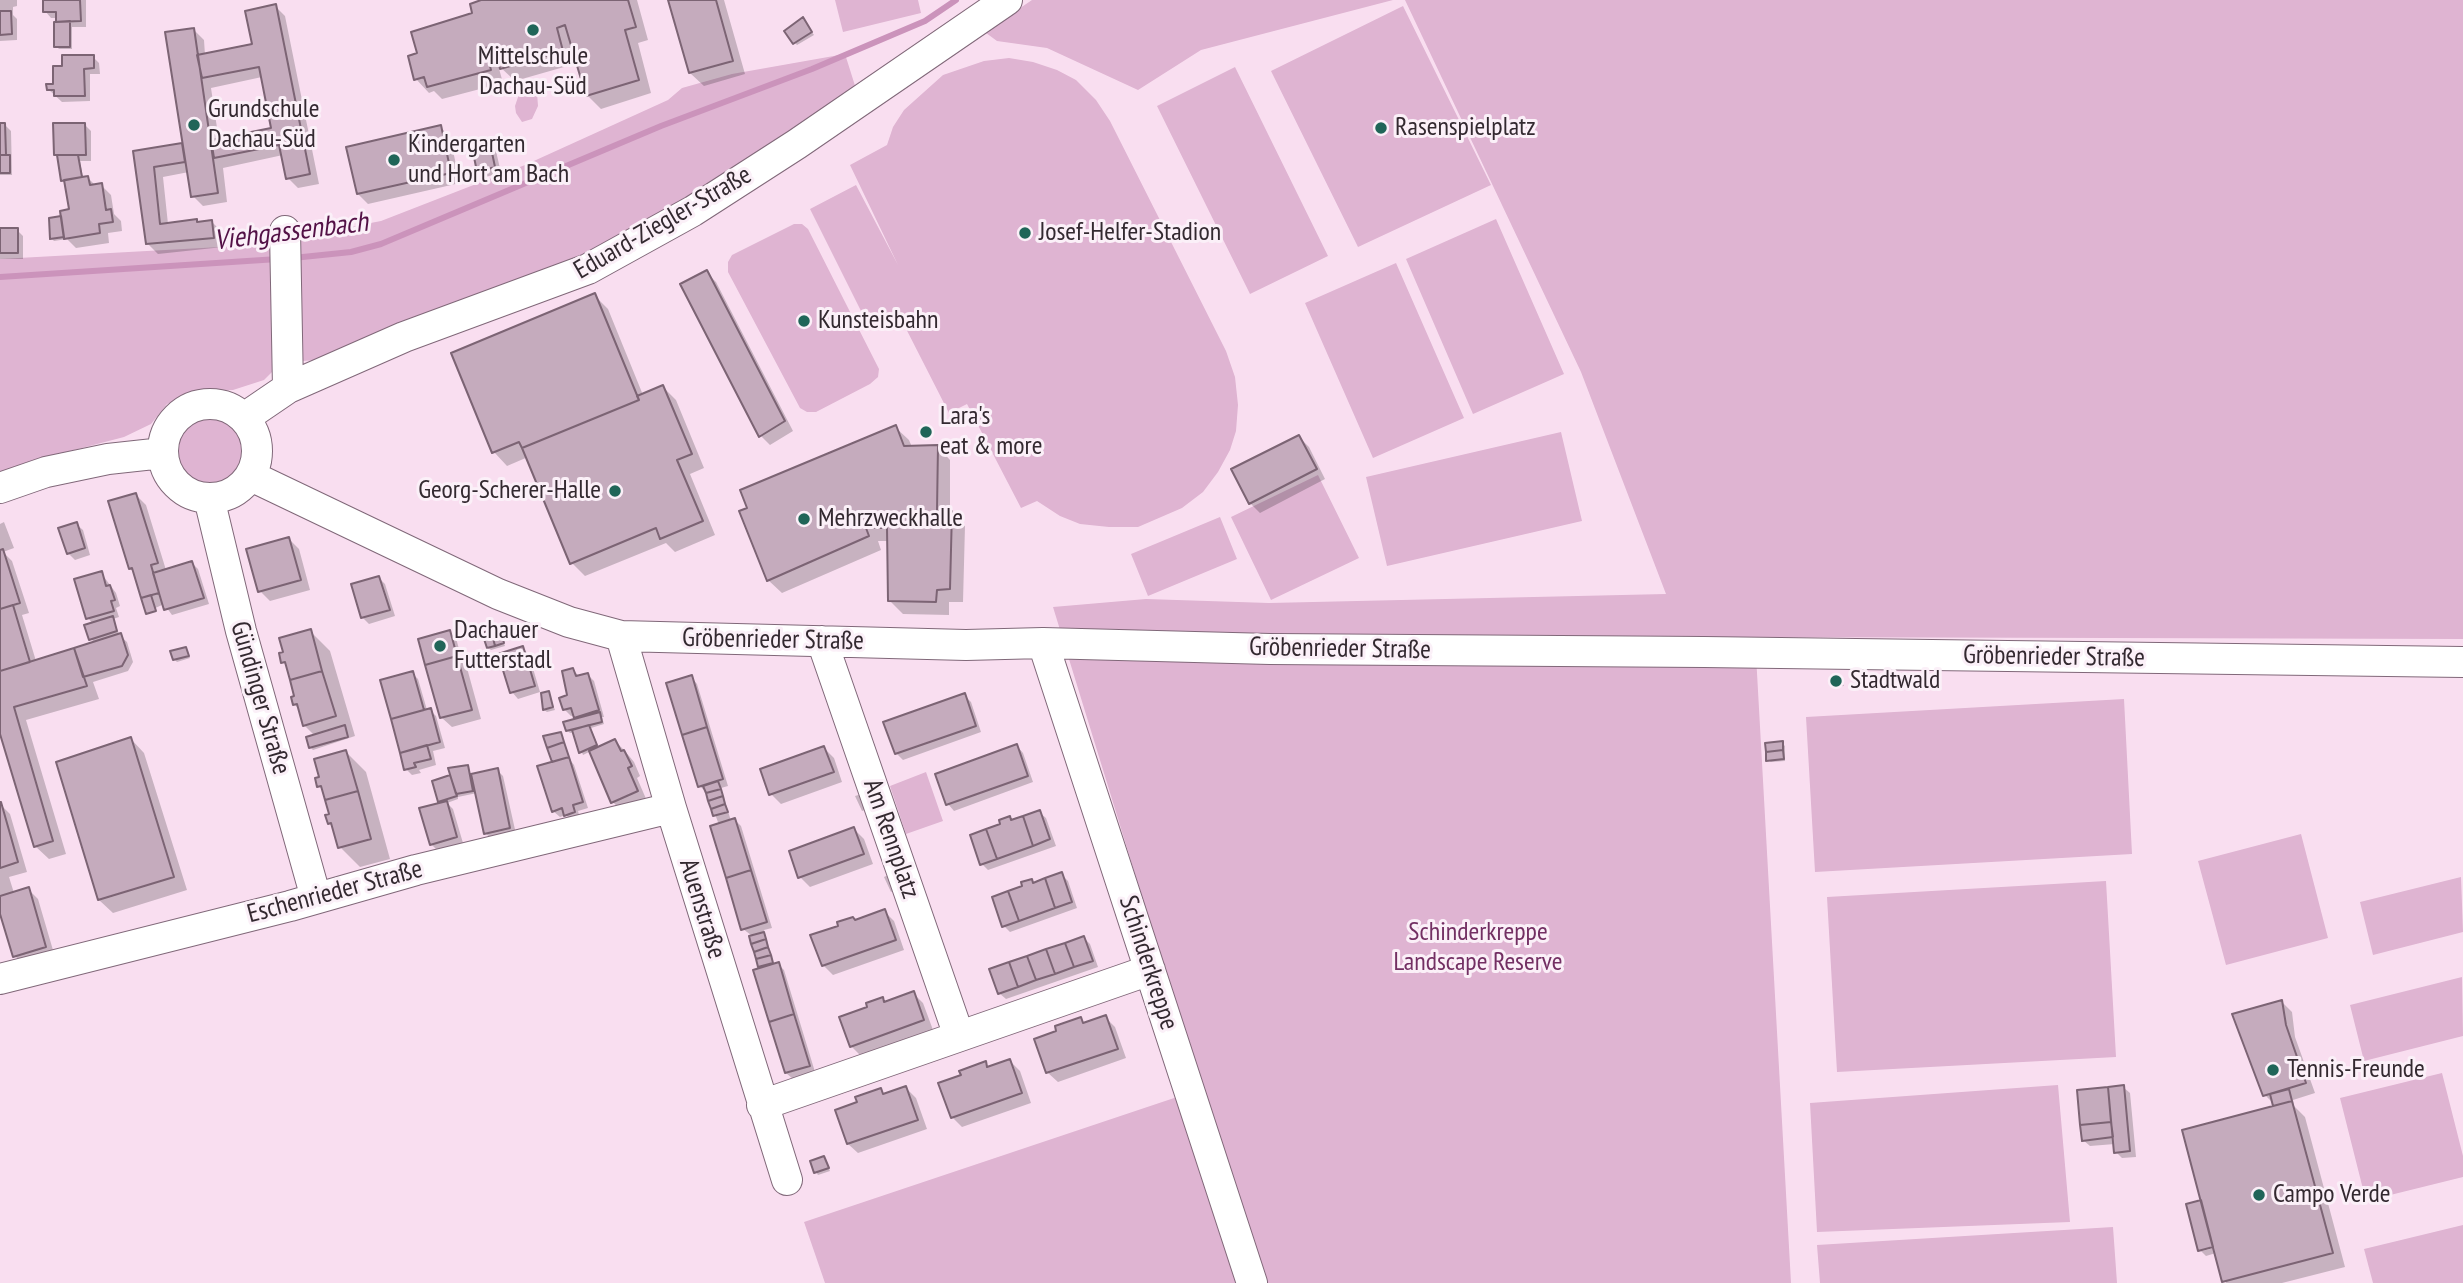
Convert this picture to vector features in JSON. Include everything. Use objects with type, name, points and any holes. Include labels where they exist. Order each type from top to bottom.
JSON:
[{"type":"street","name":"Eduard-Ziegler-Straße","points":[[244,418],[288,388],[404,337],[588,269],[693,211],[797,144],[1007,0]]},
{"type":"street","points":[[285,231],[288,388]]},
{"type":"street","points":[[207,403],[223,405],[244,418],[257,438],[258,455],[251,476],[235,492],[209,498],[191,495],[169,475],[163,444],[168,429],[178,416],[192,407],[207,403]]},
{"type":"street","points":[[0,488],[46,472],[108,459],[163,453]]},
{"type":"street","name":"Gröbenrieder Straße","points":[[251,476],[498,594],[569,622],[621,636],[967,645],[1043,643],[1270,649],[2463,662]]},
{"type":"street","name":"Gündinger Straße","points":[[209,498],[239,622],[316,898]]},
{"type":"street","name":"Auenstraße","points":[[621,636],[671,808],[787,1180]]},
{"type":"street","name":"Am Rennplatz","points":[[822,641],[959,1037]]},
{"type":"street","name":"Schinderkreppe","points":[[1043,643],[1252,1283]]},
{"type":"street","name":"Eschenrieder Straße","points":[[0,979],[416,870],[671,808]]},
{"type":"street","points":[[762,1105],[1150,970]]},
{"type":"green space","points":[[835,0],[918,0],[921,13],[843,32]]},
{"type":"green space","points":[[1032,0],[1393,0],[1201,50],[1138,90],[1047,48],[997,41],[982,30],[998,23]]},
{"type":"green space","name":"Schinderkreppe Landscape Reserve","points":[[1405,0],[2463,0],[2463,639],[1755,637],[1791,1283],[825,1283],[804,1222],[1201,1089],[1053,607],[1146,599],[1269,603],[1666,594],[1581,372]]},
{"type":"green space","name":"Rasenspielplatz","points":[[1403,6],[1491,185],[1358,247],[1271,71]]},
{"type":"green space","points":[[845,54],[857,92],[618,240],[536,277],[321,360],[282,362],[264,380],[233,390],[201,390],[167,404],[151,424],[124,437],[32,461],[0,473],[0,259],[257,245],[381,221],[525,165],[668,100],[682,88],[732,74]]},
{"type":"green space","name":"Josef-Helfer-Stadion","points":[[1009,58],[1057,70],[1076,80],[1096,100],[1110,121],[1226,351],[1235,377],[1238,405],[1236,431],[1230,450],[1218,472],[1203,492],[1182,508],[1138,527],[1080,524],[1060,516],[1037,501],[1021,508],[967,404],[949,413],[897,311],[868,325],[810,209],[856,185],[898,265],[850,165],[887,145],[893,127],[904,110],[943,75],[984,61]]},
{"type":"green space","points":[[1235,67],[1328,256],[1250,294],[1157,106]]},
{"type":"green space","points":[[531,87],[537,93],[538,106],[532,119],[522,122],[515,106],[519,94]]},
{"type":"green space","points":[[1496,219],[1564,374],[1473,414],[1406,259]]},
{"type":"green space","name":"Kunsteisbahn","points":[[794,224],[802,224],[808,229],[879,369],[878,377],[870,384],[816,412],[807,412],[800,408],[728,272],[728,262],[732,255]]},
{"type":"green space","points":[[1396,263],[1464,418],[1373,458],[1305,303]]},
{"type":"green space","points":[[210,419],[222,421],[233,428],[240,439],[240,463],[233,474],[222,481],[210,483],[198,481],[187,474],[180,463],[178,451],[180,439],[187,428],[198,421]]},
{"type":"green space","points":[[1561,432],[1582,521],[1387,566],[1366,477]]},
{"type":"green space","points":[[1318,475],[1359,558],[1271,600],[1231,517]]},
{"type":"green space","points":[[1220,517],[1237,559],[1148,596],[1131,554]]},
{"type":"green space","points":[[2124,699],[2132,854],[1815,872],[1806,717]]},
{"type":"green space","points":[[926,772],[943,821],[906,834],[890,786]]},
{"type":"green space","points":[[2301,834],[2328,938],[2226,965],[2198,861]]},
{"type":"green space","points":[[2461,877],[2463,932],[2373,955],[2360,902]]},
{"type":"green space","points":[[2106,881],[2116,1057],[1837,1072],[1827,897]]},
{"type":"green space","points":[[2462,977],[2463,1036],[2364,1061],[2350,1005]]},
{"type":"green space","points":[[2442,1073],[2463,1156],[2463,1177],[2366,1201],[2340,1098]]},
{"type":"green space","points":[[2058,1085],[2070,1222],[1817,1232],[1810,1103]]},
{"type":"green space","points":[[2463,1225],[2463,1283],[2373,1283],[2364,1249]]},
{"type":"green space","points":[[2113,1227],[2117,1283],[1820,1283],[1817,1245]]},
{"type":"building","points":[[43,0],[80,0],[81,21],[56,22],[56,12],[43,12]]},
{"type":"building","points":[[481,0],[628,0],[636,27],[625,30],[639,80],[586,96],[565,25],[557,28],[563,51],[500,69],[494,46],[485,48],[491,70],[427,87],[424,77],[414,80],[408,56],[417,53],[411,32],[472,13],[470,4]]},
{"type":"building","points":[[668,0],[716,0],[733,61],[689,73]]},
{"type":"building","points":[[276,4],[310,174],[286,179],[279,145],[214,158],[211,140],[271,128],[259,67],[202,78],[197,55],[252,44],[245,11]]},
{"type":"building","points":[[0,11],[11,11],[12,34],[0,35]]},
{"type":"building","points":[[803,17],[812,32],[793,44],[784,31]]},
{"type":"building","points":[[70,21],[70,47],[54,47],[54,22]]},
{"type":"building","points":[[194,28],[218,193],[191,197],[165,32]]},
{"type":"building","points":[[62,55],[94,55],[94,68],[84,69],[85,96],[54,96],[54,90],[47,90],[46,84],[53,84],[53,66],[62,66]]},
{"type":"building","points":[[0,123],[5,123],[6,155],[0,155]]},
{"type":"building","points":[[53,123],[85,123],[86,155],[54,155]]},
{"type":"building","points":[[441,125],[451,173],[357,194],[346,147]]},
{"type":"building","points":[[182,143],[185,162],[154,167],[160,224],[197,219],[197,222],[212,220],[214,238],[146,244],[133,151]]},
{"type":"building","points":[[490,143],[495,167],[477,172],[472,147]]},
{"type":"building","points":[[0,155],[10,155],[10,173],[0,173]]},
{"type":"building","points":[[57,155],[78,155],[82,177],[61,181]]},
{"type":"building","points":[[88,176],[90,185],[102,183],[106,210],[111,209],[113,222],[99,224],[100,233],[64,239],[60,211],[69,209],[64,180]]},
{"type":"building","points":[[61,216],[64,237],[50,239],[49,218]]},
{"type":"building","points":[[0,228],[18,228],[18,253],[0,253]]},
{"type":"building","points":[[707,270],[785,421],[759,437],[680,284]]},
{"type":"building","points":[[595,293],[639,400],[522,448],[519,442],[492,453],[451,353]]},
{"type":"building","name":"Georg-Scherer-Halle","points":[[663,385],[692,454],[677,460],[703,521],[660,539],[656,528],[570,564],[522,448],[639,400],[637,396]]},
{"type":"building","points":[[896,425],[904,446],[938,445],[937,511],[952,511],[950,589],[937,590],[936,602],[888,601],[887,528],[866,528],[869,536],[767,581],[739,511],[747,508],[740,490]]},
{"type":"building","points":[[1299,435],[1317,469],[1249,504],[1231,469]]},
{"type":"building","points":[[136,493],[158,563],[151,565],[159,593],[141,598],[108,501]]},
{"type":"building","points":[[77,522],[85,548],[67,554],[58,528]]},
{"type":"building","points":[[289,537],[301,580],[258,592],[246,549]]},
{"type":"building","points":[[3,549],[20,603],[0,609],[0,550]]},
{"type":"building","points":[[192,561],[204,598],[164,610],[153,573]]},
{"type":"building","points":[[102,571],[106,586],[110,585],[115,600],[111,601],[114,611],[86,619],[74,579]]},
{"type":"building","points":[[379,576],[390,610],[361,618],[351,584]]},
{"type":"building","points":[[151,595],[156,611],[146,614],[141,598]]},
{"type":"building","points":[[13,605],[30,662],[0,671],[0,609]]},
{"type":"building","points":[[113,616],[117,631],[89,640],[84,625]]},
{"type":"building","points":[[500,628],[504,643],[495,646],[491,630]]},
{"type":"building","points":[[311,629],[322,671],[290,680],[285,662],[281,663],[279,653],[283,652],[279,638]]},
{"type":"building","points":[[450,630],[457,656],[425,665],[418,639]]},
{"type":"building","points":[[491,630],[495,646],[487,648],[482,633]]},
{"type":"building","points":[[121,633],[128,655],[122,666],[83,677],[74,648]]},
{"type":"building","points":[[523,646],[535,686],[510,693],[498,654]]},
{"type":"building","points":[[186,647],[189,656],[173,660],[170,651]]},
{"type":"building","points":[[74,648],[87,686],[14,707],[53,841],[34,847],[0,734],[0,671]]},
{"type":"building","points":[[457,656],[472,710],[440,718],[425,665]]},
{"type":"building","points":[[573,668],[576,676],[588,673],[599,710],[574,718],[571,708],[563,710],[559,698],[567,695],[562,671]]},
{"type":"building","points":[[322,671],[336,716],[303,726],[297,704],[293,705],[290,680]]},
{"type":"building","points":[[413,671],[424,710],[391,719],[380,680]]},
{"type":"building","points":[[692,675],[707,727],[682,735],[666,683]]},
{"type":"building","points":[[549,691],[553,707],[543,710],[541,693]]},
{"type":"building","points":[[965,693],[976,726],[895,754],[883,722]]},
{"type":"building","points":[[431,708],[440,742],[400,753],[391,719]]},
{"type":"building","points":[[600,712],[602,722],[566,731],[563,722]]},
{"type":"building","points":[[345,725],[348,737],[309,748],[306,737]]},
{"type":"building","points":[[589,725],[597,745],[579,753],[572,730]]},
{"type":"building","points":[[707,727],[723,779],[698,787],[682,735]]},
{"type":"building","points":[[561,732],[564,742],[547,748],[543,736]]},
{"type":"building","points":[[131,737],[174,877],[98,900],[56,762]]},
{"type":"building","points":[[615,739],[632,766],[628,768],[638,791],[611,803],[589,751]]},
{"type":"building","points":[[1783,741],[1783,750],[1766,752],[1765,743]]},
{"type":"building","points":[[564,742],[569,757],[552,762],[547,748]]},
{"type":"building","points":[[1017,744],[1028,776],[946,805],[935,774]]},
{"type":"building","points":[[427,745],[431,759],[414,763],[416,767],[404,770],[400,753]]},
{"type":"building","points":[[824,746],[834,772],[769,795],[760,769]]},
{"type":"building","points":[[346,750],[358,791],[325,800],[321,786],[317,787],[315,778],[319,777],[314,759]]},
{"type":"building","points":[[1783,750],[1784,759],[1766,761],[1766,752]]},
{"type":"building","points":[[569,757],[583,802],[573,805],[575,812],[564,816],[562,808],[552,812],[537,766]]},
{"type":"building","points":[[468,765],[473,791],[456,794],[448,768]]},
{"type":"building","points":[[498,768],[510,828],[484,834],[471,774]]},
{"type":"building","points":[[450,775],[457,796],[438,802],[432,781]]},
{"type":"building","points":[[718,781],[721,789],[706,793],[703,786]]},
{"type":"building","points":[[721,789],[723,796],[708,801],[706,793]]},
{"type":"building","points":[[358,791],[371,839],[338,848],[331,823],[328,824],[325,815],[329,814],[325,800]]},
{"type":"building","points":[[723,796],[725,804],[711,809],[708,801]]},
{"type":"building","points":[[447,801],[457,837],[430,845],[419,808]]},
{"type":"building","points":[[0,802],[18,862],[0,868]]},
{"type":"building","points":[[725,804],[728,812],[713,816],[711,809]]},
{"type":"building","points":[[1040,810],[1050,839],[1033,846],[1023,816]]},
{"type":"building","points":[[1010,816],[1011,820],[1023,816],[1033,846],[997,859],[986,829],[1000,824],[999,820]]},
{"type":"building","points":[[735,818],[751,870],[726,878],[710,826]]},
{"type":"building","points":[[854,827],[864,854],[798,878],[789,851]]},
{"type":"building","points":[[986,829],[997,859],[980,865],[970,835]]},
{"type":"building","points":[[751,870],[767,922],[741,930],[726,878]]},
{"type":"building","points":[[1062,872],[1072,902],[1055,908],[1045,878]]},
{"type":"building","points":[[1045,878],[1055,908],[1019,921],[1008,891],[1022,886],[1021,882],[1032,879],[1033,883]]},
{"type":"building","points":[[29,887],[46,947],[13,957],[0,914],[0,896]]},
{"type":"building","points":[[1008,891],[1019,921],[1002,927],[992,897]]},
{"type":"building","points":[[885,909],[896,940],[822,966],[810,935],[838,926],[837,922],[853,917],[855,920]]},
{"type":"building","points":[[764,932],[766,939],[751,944],[749,936]]},
{"type":"building","points":[[1084,936],[1093,961],[1074,967],[1065,943]]},
{"type":"building","points":[[766,939],[768,947],[754,952],[751,944]]},
{"type":"building","points":[[1065,943],[1074,967],[1055,974],[1046,949]]},
{"type":"building","points":[[768,947],[771,955],[756,959],[754,952]]},
{"type":"building","points":[[1046,949],[1055,974],[1036,980],[1027,956]]},
{"type":"building","points":[[771,955],[773,963],[758,967],[756,959]]},
{"type":"building","points":[[1027,956],[1036,980],[1018,987],[1009,962]]},
{"type":"building","points":[[779,962],[794,1014],[769,1022],[753,970]]},
{"type":"building","points":[[1009,962],[1018,987],[998,994],[989,969]]},
{"type":"building","points":[[914,991],[924,1020],[850,1047],[839,1017],[867,1007],[866,1003],[883,997],[884,1002]]},
{"type":"building","points":[[2282,1000],[2286,1025],[2306,1083],[2263,1096],[2232,1014]]},
{"type":"building","points":[[794,1014],[810,1066],[785,1073],[769,1022]]},
{"type":"building","points":[[1106,1015],[1118,1049],[1046,1073],[1034,1039],[1056,1031],[1055,1026],[1081,1017],[1083,1023]]},
{"type":"building","points":[[1010,1059],[1022,1093],[951,1118],[938,1083],[961,1075],[959,1071],[986,1061],[987,1067]]},
{"type":"building","points":[[2124,1085],[2130,1151],[2114,1153],[2108,1087]]},
{"type":"building","points":[[906,1086],[918,1120],[847,1144],[835,1110],[857,1102],[855,1097],[881,1088],[883,1094]]},
{"type":"building","points":[[2108,1087],[2111,1122],[2080,1125],[2077,1090]]},
{"type":"building","points":[[2289,1089],[2292,1101],[2273,1106],[2270,1094]]},
{"type":"building","points":[[2292,1101],[2333,1253],[2222,1282],[2182,1130]]},
{"type":"building","points":[[2111,1122],[2113,1137],[2082,1141],[2080,1125]]},
{"type":"building","points":[[824,1156],[829,1168],[814,1173],[810,1161]]},
{"type":"building","points":[[2201,1200],[2213,1247],[2198,1251],[2186,1204]]},
{"type":"waterway","name":"Viehgassenbach","points":[[293,258],[351,252],[381,244],[661,126],[812,69],[925,21],[956,0]]},
{"type":"waterway","name":"Viehgassenbach","points":[[0,277],[278,259]]},
{"type":"place","name":"Mittelschule Dachau-Süd","points":[[533,30]]},
{"type":"place","name":"Grundschule Dachau-Süd","points":[[194,125]]},
{"type":"place","name":"Rasenspielplatz","points":[[1381,128]]},
{"type":"place","name":"Kindergarten und Hort am Bach","points":[[394,160]]},
{"type":"place","name":"Josef-Helfer-Stadion","points":[[1025,233]]},
{"type":"place","name":"Kunsteisbahn","points":[[804,321]]},
{"type":"place","name":"Lara's eat & more","points":[[926,432]]},
{"type":"place","name":"Georg-Scherer-Halle","points":[[615,491]]},
{"type":"place","name":"Mehrzweckhalle","points":[[804,519]]},
{"type":"place","name":"Dachauer Futterstadl","points":[[440,646]]},
{"type":"place","name":"Stadtwald","points":[[1836,681]]},
{"type":"place","name":"Tennis-Freunde","points":[[2273,1070]]},
{"type":"place","name":"Campo Verde","points":[[2259,1195]]}]
